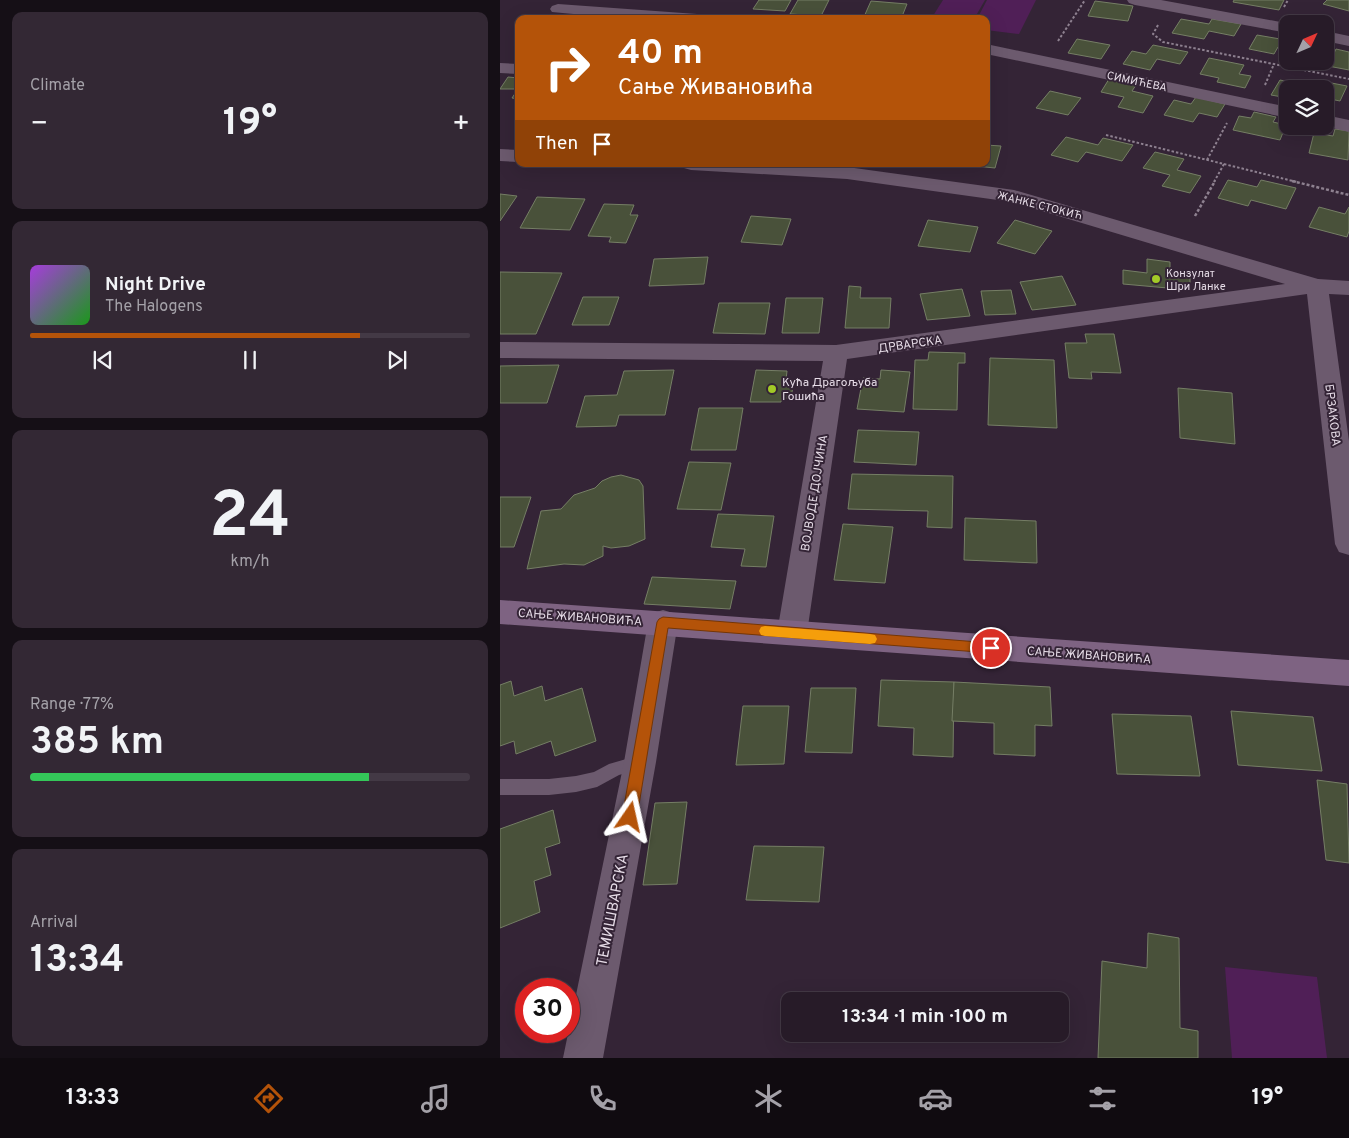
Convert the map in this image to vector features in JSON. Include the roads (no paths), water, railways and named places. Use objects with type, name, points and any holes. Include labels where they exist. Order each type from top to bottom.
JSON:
[{"type":"street","points":[[1135,0],[1279,26]]},
{"type":"street","points":[[558,9],[641,15]]},
{"type":"street","points":[[1334,38],[1349,41]]},
{"type":"street","name":"СИМИЋЕВА","points":[[990,50],[1279,111]]},
{"type":"street","points":[[1334,123],[1349,126]]},
{"type":"street","points":[[500,155],[515,156]]},
{"type":"street","name":"ЖАНКЕ СТОКИЋ","points":[[786,167],[849,169],[1028,200],[1317,286],[1349,288]]},
{"type":"street","name":"ДРВАРСКА","points":[[500,350],[836,353],[890,347],[1317,286]]},
{"type":"street","name":"БРЗАКОВА","points":[[1317,286],[1349,544]]},
{"type":"street","name":"ВОЈВОДЕ ДОЈЧИНА","points":[[792,634],[836,353]]},
{"type":"street","name":"САЊЕ ЖИВАНОВИЋА","points":[[500,612],[663,622],[792,634],[1349,673]]},
{"type":"street","name":"ТЕМИШВАРСКА","points":[[583,1058],[640,762],[663,622]]},
{"type":"lane","points":[[500,787],[549,787],[576,784],[597,779],[615,769],[640,762]]},
{"type":"place","name":"Конзулат Шри Ланке","points":[[1156,279]]},
{"type":"place","name":"Кућа Драгољуба Гошића","points":[[772,389]]}]
